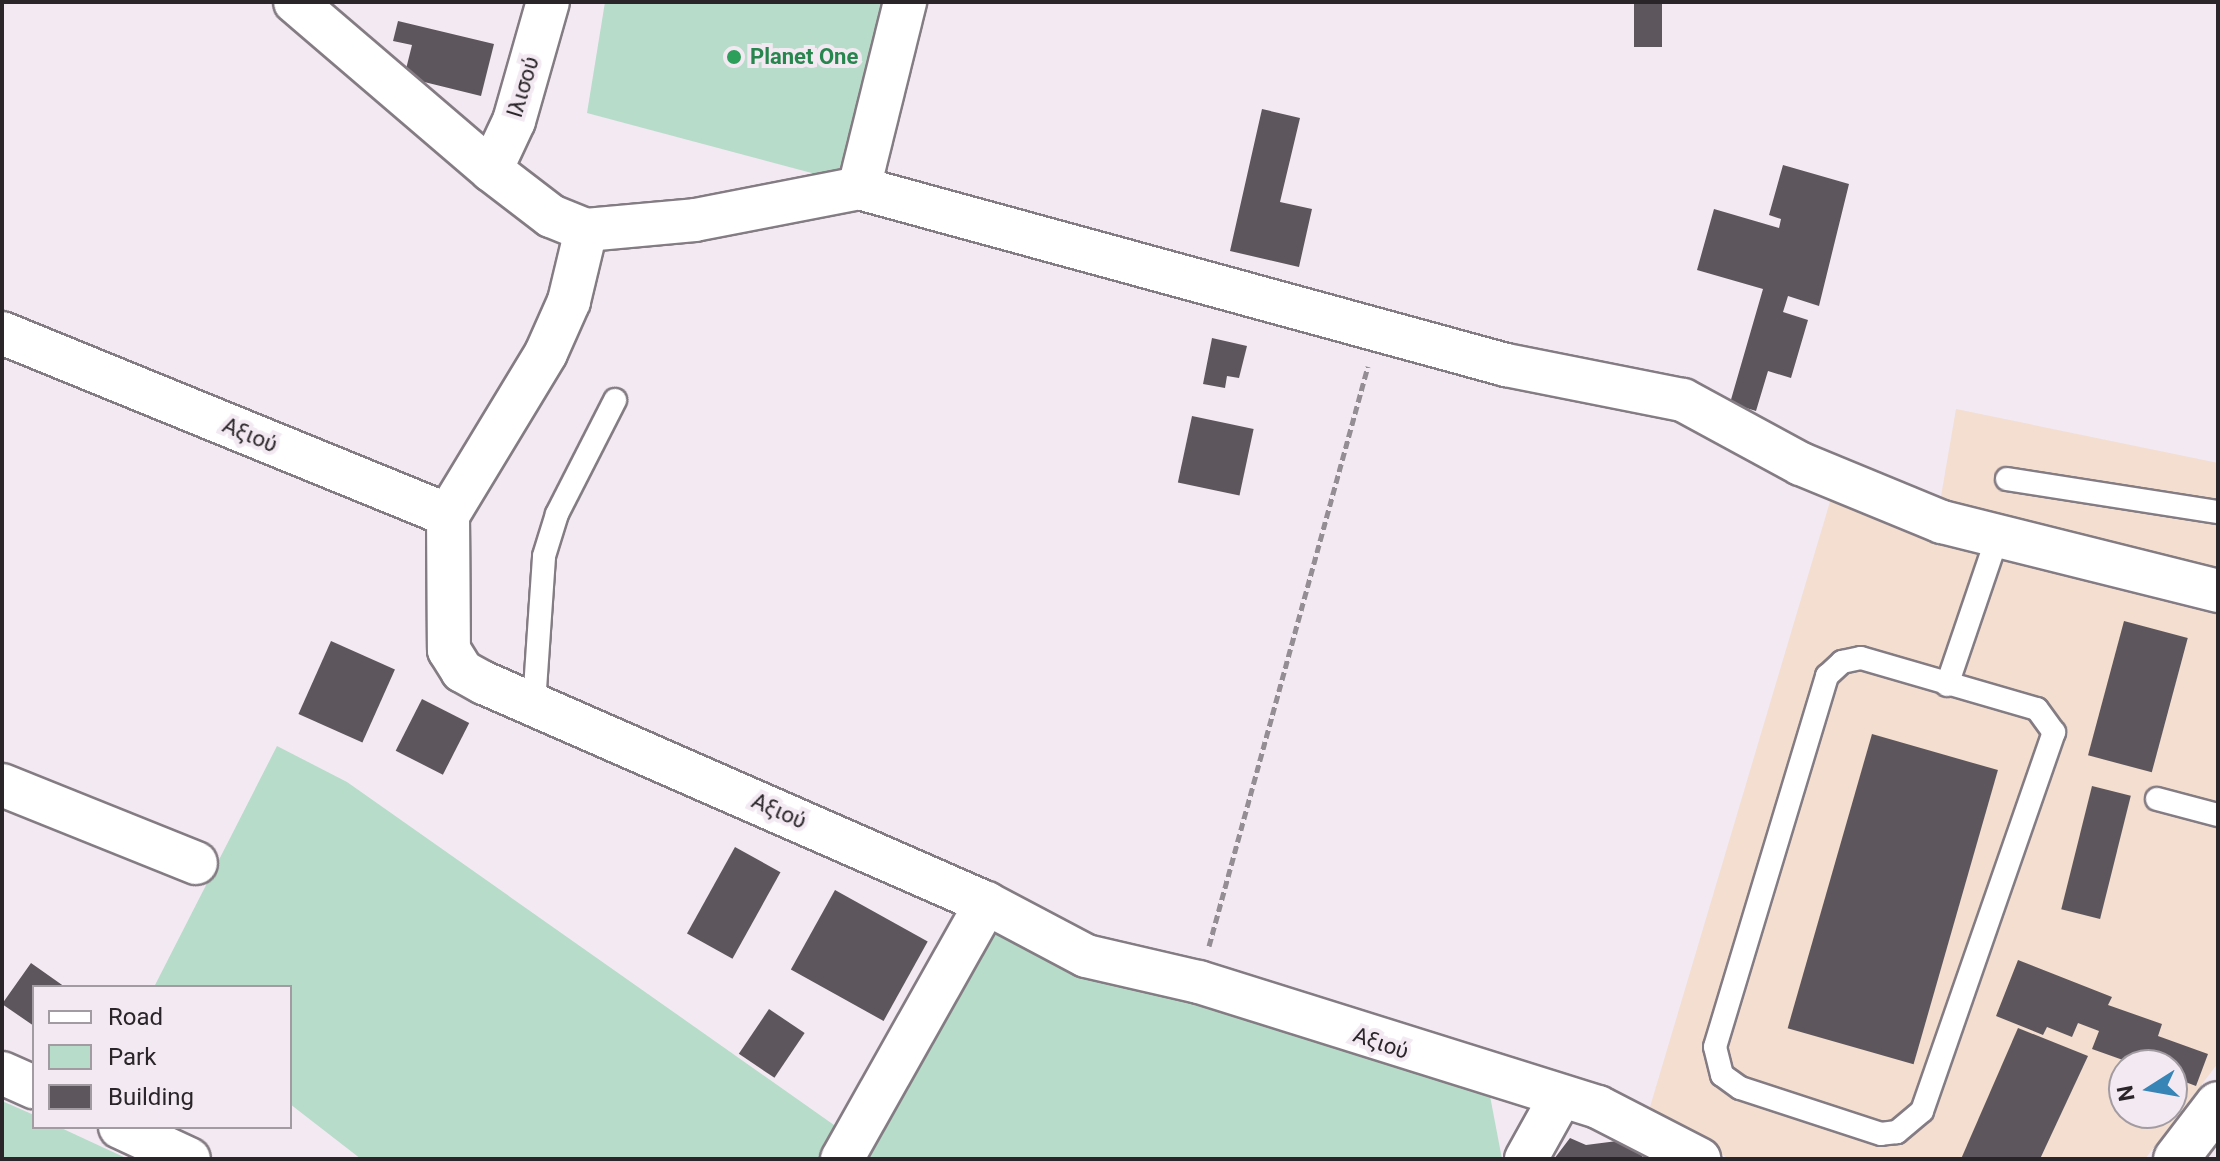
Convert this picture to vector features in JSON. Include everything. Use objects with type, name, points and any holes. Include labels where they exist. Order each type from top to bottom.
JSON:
[{"type":"main road","points":[[2176,1159],[2218,1104]]},
{"type":"street","points":[[295,2],[491,170],[551,216],[586,230],[695,220],[859,188],[1506,365],[1683,400],[1871,497],[1997,538],[2218,591]]},
{"type":"street","name":"Ιλισού","points":[[491,170],[514,121],[548,2]]},
{"type":"street","points":[[859,188],[905,2]]},
{"type":"street","points":[[448,515],[546,353],[569,301],[586,230]]},
{"type":"street","name":"Αξιού","points":[[2,333],[448,515],[449,650],[462,671],[986,903],[1086,956],[1199,982],[1618,1114],[1699,1159]]},
{"type":"street","points":[[2,785],[196,863]]},
{"type":"street","points":[[842,1159],[986,903]]},
{"type":"street","points":[[2,1073],[32,1086]]},
{"type":"street","points":[[1526,1159],[1560,1098]]},
{"type":"street","points":[[124,1129],[189,1159]]},
{"type":"lane","points":[[534,704],[544,556],[557,514],[615,400]]},
{"type":"lane","points":[[2007,479],[2218,512]]},
{"type":"lane","points":[[1947,685],[1997,538]]},
{"type":"lane","points":[[1861,658],[1947,685],[2037,709],[2054,732],[1922,1111],[1897,1132],[1881,1134],[1740,1088],[1722,1075],[1715,1047],[1827,676],[1842,662],[1861,658]]},
{"type":"lane","points":[[2157,799],[2218,815]]},
{"type":"path","points":[[1199,982],[1378,330]]},
{"type":"shaded area","points":[[1956,409],[2218,463],[2218,1063],[2188,1102],[2188,1049],[2108,1049],[2108,1129],[2168,1129],[2145,1159],[1729,1159],[1650,1107],[1840,468],[1939,508]]},
{"type":"green space","name":"Planet One","points":[[605,2],[887,2],[838,180],[587,113]]},
{"type":"green space","points":[[277,746],[347,782],[851,1137],[981,917],[1490,1096],[1502,1159],[361,1159],[292,1106],[292,985],[155,985]]},
{"type":"green space","points":[[2,1101],[32,1114],[32,1129],[63,1129],[128,1159],[2,1159]]},
{"type":"building","points":[[1634,2],[1662,2],[1662,47],[1634,47]]},
{"type":"building","points":[[398,21],[494,44],[481,96],[404,77],[412,45],[393,41]]},
{"type":"building","points":[[1262,109],[1300,118],[1280,202],[1312,209],[1299,267],[1230,251]]},
{"type":"building","points":[[1783,165],[1849,184],[1819,306],[1788,296],[1783,312],[1808,320],[1791,378],[1768,371],[1756,411],[1730,403],[1763,289],[1697,270],[1714,209],[1779,228],[1781,219],[1769,215]]},
{"type":"building","points":[[1212,338],[1247,346],[1239,378],[1227,376],[1225,388],[1203,384]]},
{"type":"building","points":[[1192,416],[1254,429],[1239,496],[1178,483]]},
{"type":"building","points":[[2124,621],[2188,638],[2152,772],[2088,755]]},
{"type":"building","points":[[331,641],[395,669],[362,743],[298,714]]},
{"type":"building","points":[[422,699],[469,723],[443,775],[396,751]]},
{"type":"building","points":[[1872,734],[1998,770],[1914,1064],[1788,1028]]},
{"type":"building","points":[[2092,786],[2131,796],[2100,919],[2061,909]]},
{"type":"building","points":[[735,847],[780,872],[732,959],[687,934]]},
{"type":"building","points":[[835,890],[928,941],[884,1021],[791,970]]},
{"type":"building","points":[[2018,960],[2112,997],[2108,1005],[2162,1024],[2158,1036],[2208,1054],[2196,1086],[2188,1083],[2188,1049],[2108,1049],[2108,1055],[2092,1049],[2099,1031],[2078,1023],[2072,1037],[2047,1027],[2043,1035],[1996,1016]]},
{"type":"building","points":[[31,963],[62,985],[32,985],[32,1025],[2,1004]]},
{"type":"building","points":[[769,1009],[805,1033],[774,1078],[739,1054]]},
{"type":"building","points":[[2018,1028],[2088,1056],[2040,1159],[1961,1159]]},
{"type":"building","points":[[1570,1138],[1586,1145],[1625,1140],[1645,1159],[1554,1159]]},
{"type":"place","name":"Planet One","points":[[734,57]]}]
